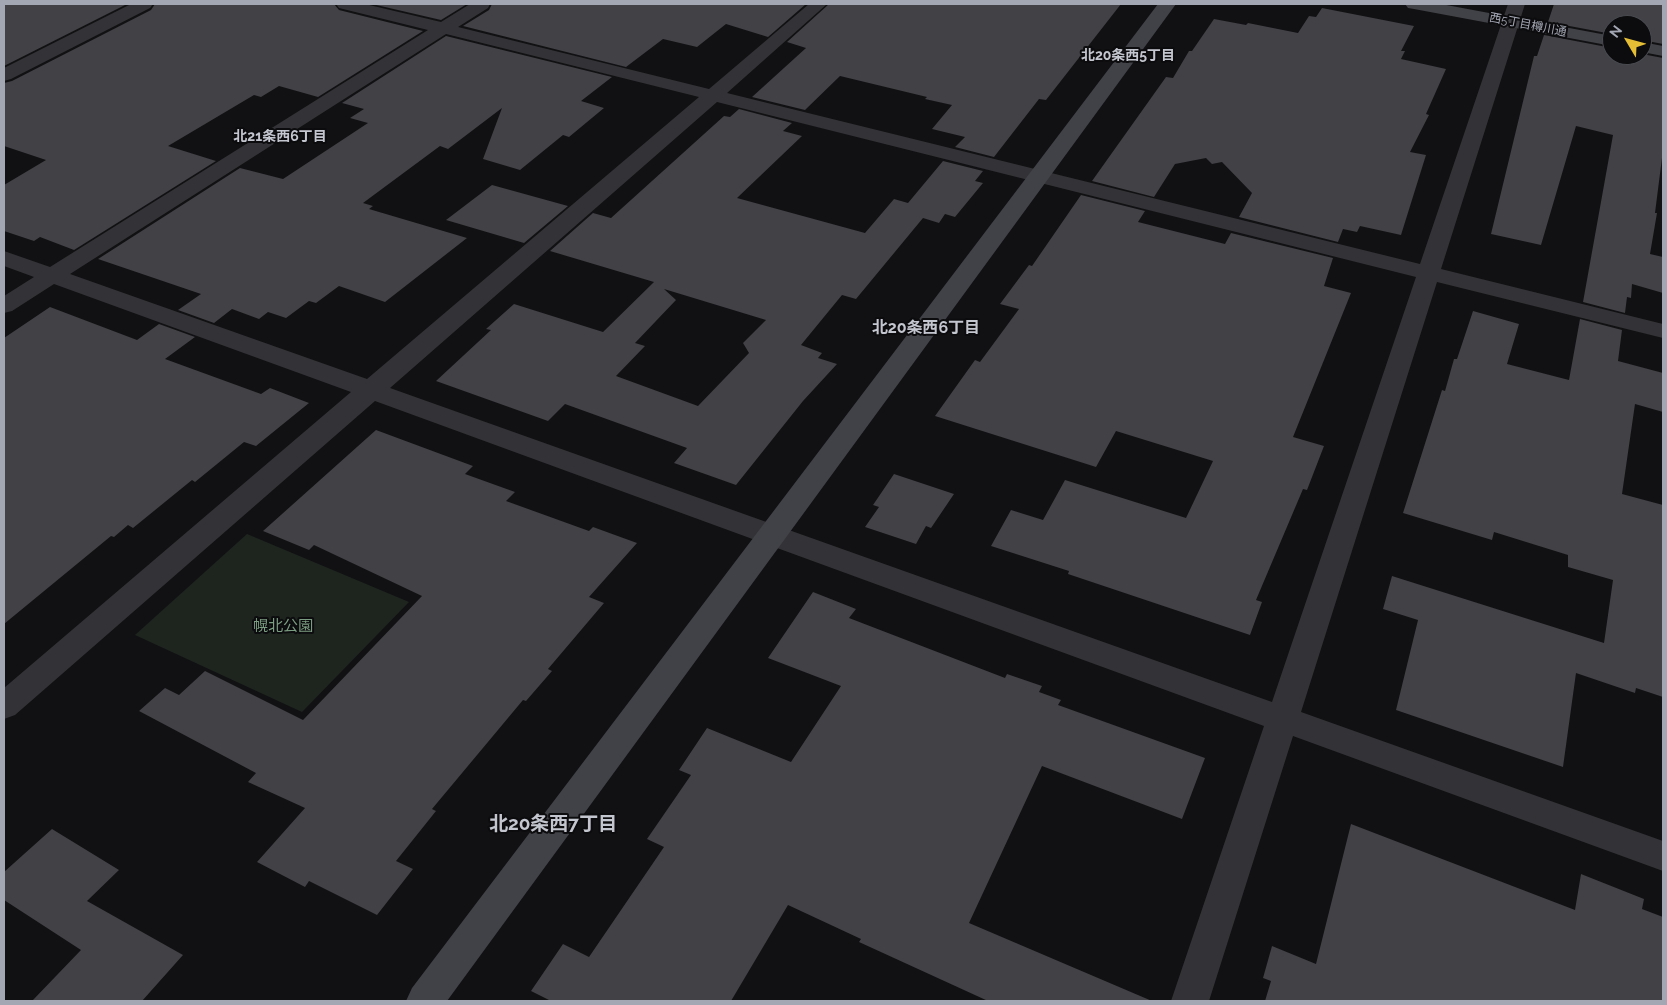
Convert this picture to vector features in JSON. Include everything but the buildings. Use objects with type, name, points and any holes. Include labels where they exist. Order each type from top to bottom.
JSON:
[{"type":"street","points":[[4,75],[144,4]]},
{"type":"street","points":[[345,4],[1663,331]]},
{"type":"street","points":[[4,306],[482,4]]},
{"type":"street","points":[[4,706],[819,4]]},
{"type":"street","points":[[425,1001],[1167,4]]},
{"type":"street","name":"西5丁目樽川通","points":[[1414,4],[1514,13],[1602,38]]},
{"type":"street","points":[[1190,1001],[1514,13]]},
{"type":"street","points":[[4,258],[1663,856]]},
{"type":"green space","name":"幌北公園","points":[[247,534],[409,602],[302,712],[135,635]]},
{"type":"district","name":"北20条西5丁目","points":[[1128,56]]},
{"type":"district","name":"北21条西6丁目","points":[[280,137]]},
{"type":"district","name":"北20条西6丁目","points":[[926,328]]},
{"type":"district","name":"北20条西7丁目","points":[[553,824]]}]
